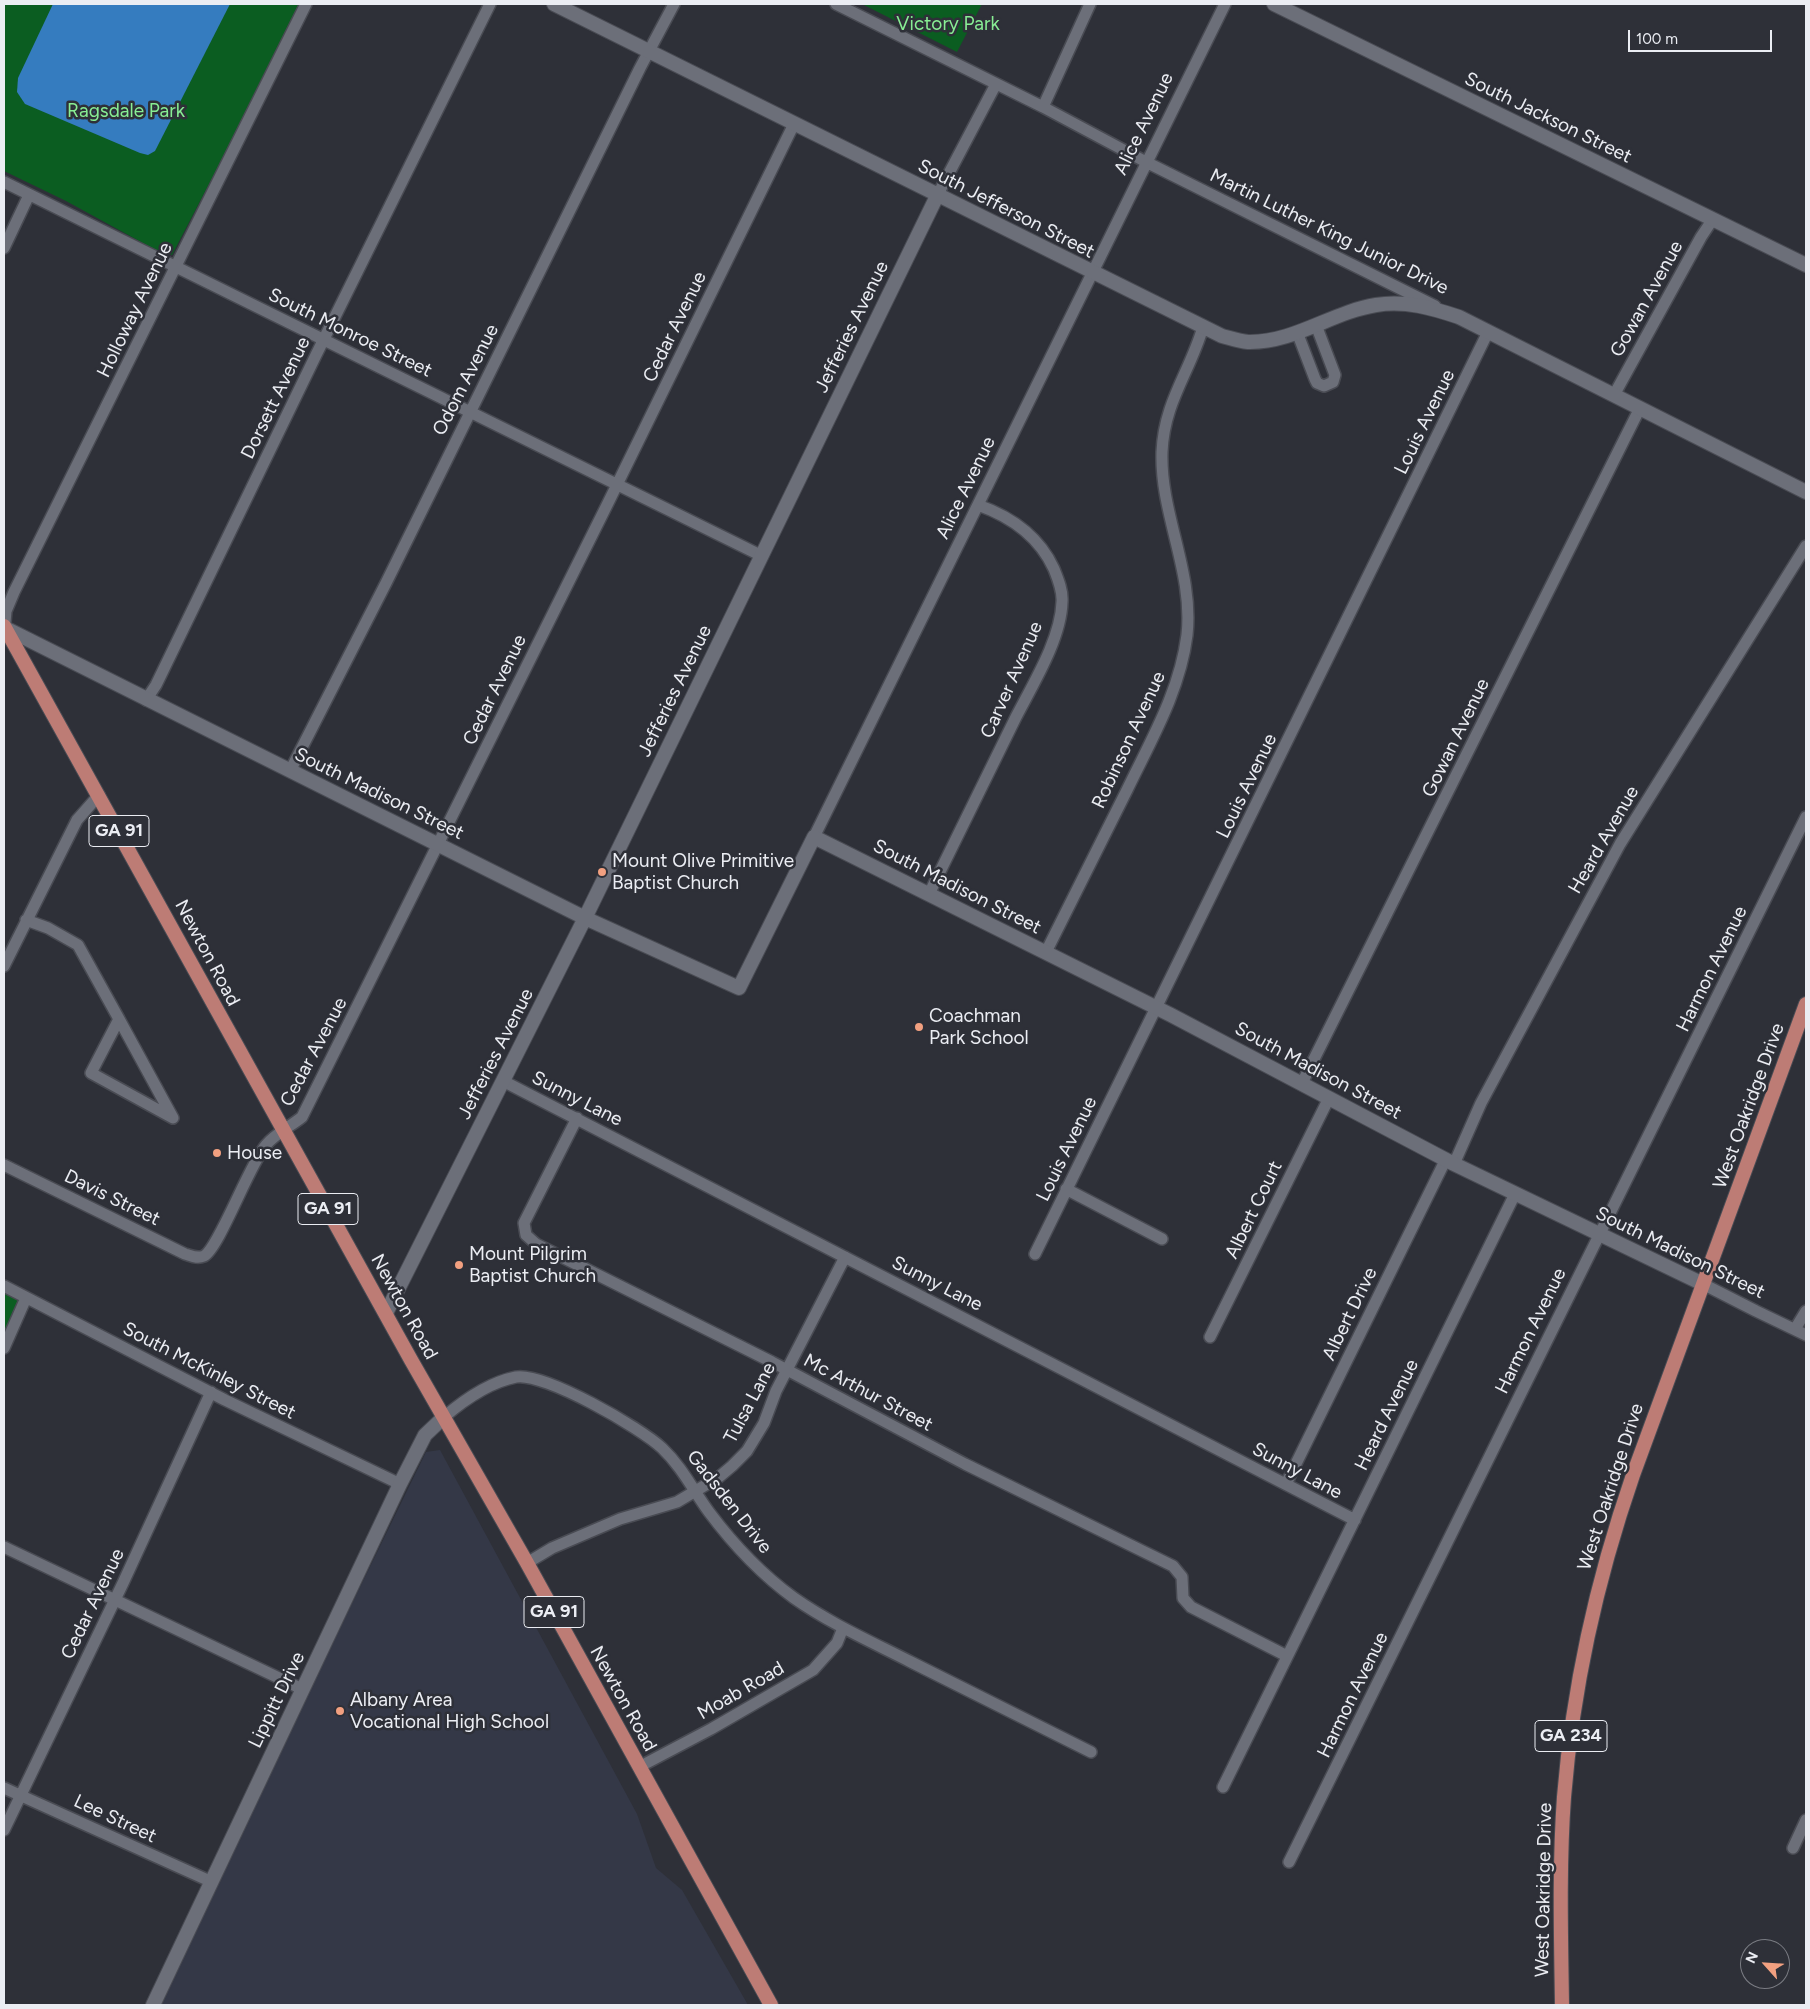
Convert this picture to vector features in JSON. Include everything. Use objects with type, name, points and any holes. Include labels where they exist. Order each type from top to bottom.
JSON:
[{"type":"main road","name":"Newton Road","points":[[4,630],[99,795],[771,2005]]},
{"type":"main road","name":"West Oakridge Drive","points":[[1562,2005],[1560,1902],[1562,1833],[1570,1742],[1584,1654],[1601,1580],[1621,1510],[1806,1004]]},
{"type":"street","name":"Holloway Avenue","points":[[4,630],[6,611],[14,592],[306,4]]},
{"type":"street","name":"Dorsett Avenue","points":[[146,700],[156,685],[490,4]]},
{"type":"street","name":"South Jefferson Street","points":[[554,4],[936,196],[1222,336],[1248,342],[1277,339],[1366,307],[1384,304],[1414,305],[1459,317]]},
{"type":"street","name":"Odom Avenue","points":[[290,771],[302,751],[648,52],[674,4]]},
{"type":"street","name":"Martin Luther King Junior Drive","points":[[836,4],[1043,107],[1146,162],[1806,492]]},
{"type":"street","points":[[1043,107],[1090,4]]},
{"type":"street","name":"Alice Avenue","points":[[739,988],[1225,4]]},
{"type":"street","name":"South Jackson Street","points":[[1274,4],[1806,265]]},
{"type":"street","name":"Jefferies Avenue","points":[[386,1313],[586,918],[936,196],[996,84]]},
{"type":"street","name":"Cedar Avenue","points":[[205,1255],[215,1242],[253,1166],[266,1145],[302,1117],[794,124]]},
{"type":"street","name":"South Monroe Street","points":[[4,182],[762,556]]},
{"type":"street","points":[[4,248],[29,195]]},
{"type":"street","name":"Gowan Avenue","points":[[1614,396],[1701,237],[1713,219]]},
{"type":"street","points":[[1297,332],[1314,379],[1317,383],[1324,386],[1333,382],[1335,375],[1316,325]]},
{"type":"street","name":"Robinson Avenue","points":[[1046,952],[1148,747],[1174,690],[1179,674],[1187,632],[1184,579],[1164,495],[1162,451],[1164,431],[1174,394],[1197,347],[1203,327]]},
{"type":"street","name":"Louis Avenue","points":[[1035,1254],[1488,332]]},
{"type":"street","name":"Gowan Avenue","points":[[1302,1084],[1640,408]]},
{"type":"street","name":"Carver Avenue","points":[[929,894],[1051,647],[1062,602],[1057,576],[1041,546],[1030,534],[1014,522],[995,511],[978,505]]},
{"type":"street","name":"Heard Avenue","points":[[1450,1161],[1620,844],[1806,546]]},
{"type":"street","name":"South Madison Street","points":[[4,630],[586,918],[739,988]]},
{"type":"street","points":[[4,966],[77,820],[99,795]]},
{"type":"street","name":"Harmon Avenue","points":[[1289,1862],[1806,817]]},
{"type":"street","name":"South Madison Street","points":[[814,837],[1157,1008],[1515,1194],[1601,1234],[1806,1335]]},
{"type":"street","points":[[26,920],[48,928],[78,945],[119,1019],[173,1118],[91,1073],[119,1019]]},
{"type":"street","name":"Sunny Lane","points":[[504,1081],[1355,1520]]},
{"type":"street","name":"Albert Court","points":[[1210,1337],[1328,1098]]},
{"type":"street","name":"Mc Arthur Street","points":[[577,1118],[524,1223],[526,1235],[536,1244],[966,1464],[1173,1566],[1182,1577],[1183,1598],[1190,1607],[1287,1656]]},
{"type":"street","name":"Albert Drive","points":[[1286,1484],[1450,1161]]},
{"type":"street","name":"Davis Street","points":[[4,1165],[185,1254],[197,1258],[205,1255]]},
{"type":"street","points":[[1066,1189],[1162,1239]]},
{"type":"street","name":"Heard Avenue","points":[[1223,1787],[1515,1194]]},
{"type":"street","name":"Tulsa Lane","points":[[527,1563],[552,1548],[595,1529],[620,1519],[677,1502],[719,1477],[747,1451],[764,1423],[776,1391],[845,1257]]},
{"type":"street","name":"South McKinley Street","points":[[4,1286],[211,1392],[400,1484]]},
{"type":"street","points":[[4,1348],[26,1298]]},
{"type":"street","points":[[1795,1329],[1806,1311]]},
{"type":"street","name":"Gadsden Drive","points":[[444,1417],[463,1401],[494,1385],[516,1377],[536,1379],[624,1421],[649,1436],[676,1464],[729,1538],[752,1563],[794,1598],[843,1628],[1091,1752]]},
{"type":"street","name":"Cedar Avenue","points":[[4,1830],[115,1599],[211,1392]]},
{"type":"street","name":"Lippitt Drive","points":[[153,2005],[424,1435],[444,1417]]},
{"type":"street","points":[[4,1546],[302,1689]]},
{"type":"street","name":"Moab Road","points":[[639,1767],[712,1729],[813,1670],[837,1643],[843,1628]]},
{"type":"street","name":"Lee Street","points":[[4,1788],[21,1794],[212,1882]]},
{"type":"street","points":[[1793,1848],[1806,1820]]},
{"type":"shaded area","points":[[440,1450],[637,1814],[656,1868],[682,1890],[748,2005],[156,2005],[426,1452]]},
{"type":"green space","name":"Ragsdale Park","points":[[4,4],[303,4],[172,255],[152,248],[66,201],[4,171]]},
{"type":"green space","name":"Victory Park","points":[[862,4],[982,4],[957,52]]},
{"type":"green space","points":[[4,1289],[23,1299],[4,1340]]},
{"type":"water","points":[[53,4],[230,4],[155,151],[148,155],[140,153],[25,104],[17,92],[18,78]]},
{"type":"place","name":"Mount Olive Primitive Baptist Church","points":[[602,872]]},
{"type":"place","name":"Coachman Park School","points":[[919,1027]]},
{"type":"place","name":"House","points":[[217,1153]]},
{"type":"place","name":"Mount Pilgrim Baptist Church","points":[[459,1265]]},
{"type":"place","name":"Albany Area Vocational High School","points":[[340,1711]]}]
